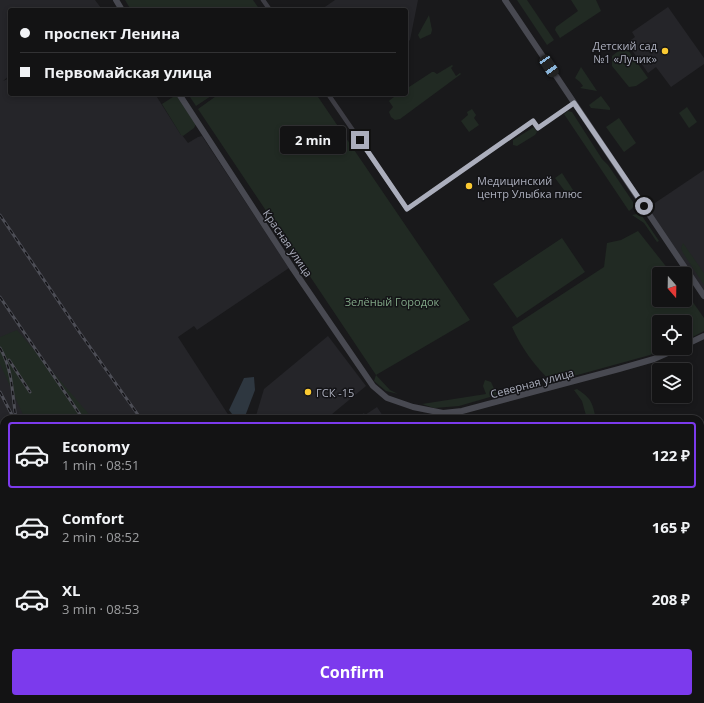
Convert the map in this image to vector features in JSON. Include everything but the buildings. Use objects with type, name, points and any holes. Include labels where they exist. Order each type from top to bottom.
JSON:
[{"type":"main road","points":[[505,0],[704,296]]},
{"type":"main road","name":"Красная улица","points":[[180,96],[285,257],[350,353],[373,386],[387,398]]},
{"type":"main road","points":[[692,342],[704,336]]},
{"type":"main road","name":"Северная улица","points":[[387,398],[423,410],[443,413],[462,411],[619,370],[663,355]]},
{"type":"street","points":[[329,96],[407,209],[533,121],[538,128],[574,103]]},
{"type":"shaded area","points":[[0,0],[95,0],[101,8],[8,8],[8,77],[3,81],[8,79],[8,96],[156,96],[181,135],[188,143],[202,136],[289,268],[197,330],[194,326],[178,337],[228,415],[0,415]]},
{"type":"shaded area","points":[[335,0],[418,0],[410,40],[408,42],[408,8],[323,8]]},
{"type":"shaded area","name":"Детский сад №1 «Лучик»","points":[[668,7],[704,58],[704,64],[671,87],[656,67],[648,73],[627,43],[635,37],[632,32]]},
{"type":"shaded area","points":[[704,170],[704,296],[692,278],[692,267],[685,267],[646,209]]},
{"type":"shaded area","points":[[328,336],[366,386],[331,415],[256,415],[264,389]]},
{"type":"shaded area","points":[[254,377],[255,390],[246,415],[233,415],[229,410],[244,378]]},
{"type":"shaded area","points":[[377,407],[382,415],[365,415]]},
{"type":"green space","points":[[125,0],[253,0],[259,8],[130,8]]},
{"type":"green space","points":[[517,0],[527,0],[554,40],[547,45]]},
{"type":"green space","points":[[571,0],[596,0],[601,11],[560,38],[555,30],[556,27],[578,11]]},
{"type":"green space","points":[[429,15],[432,30],[431,34],[420,39],[418,35]]},
{"type":"green space","points":[[625,46],[648,78],[636,86],[629,87],[612,66],[612,56]]},
{"type":"green space","points":[[452,65],[453,66],[451,68],[456,76],[460,73],[461,74],[400,119],[395,120],[391,117],[389,112],[393,107],[389,101],[390,100],[395,96],[408,96],[408,88],[432,72],[437,74]]},
{"type":"green space","points":[[581,67],[597,91],[580,88],[583,86],[575,78]]},
{"type":"green space","points":[[177,96],[196,124],[194,128],[183,136],[181,135],[162,104]]},
{"type":"green space","points":[[189,96],[211,96],[196,106]]},
{"type":"green space","name":"Зелёный Городок","points":[[216,96],[317,96],[470,320],[376,375],[198,109]]},
{"type":"green space","points":[[601,96],[610,110],[591,108],[589,105]]},
{"type":"green space","points":[[687,107],[697,122],[689,128],[679,113]]},
{"type":"green space","points":[[472,109],[476,115],[474,118],[479,125],[469,132],[461,121],[468,115],[467,112]]},
{"type":"green space","points":[[568,111],[572,112],[602,159],[608,165],[633,202],[633,207],[629,211],[564,114]]},
{"type":"green space","points":[[619,118],[636,143],[624,152],[606,127]]},
{"type":"green space","points":[[534,127],[537,132],[535,135],[517,146],[513,145],[513,140]]},
{"type":"green space","points":[[562,173],[573,190],[567,194],[555,178]]},
{"type":"green space","points":[[637,214],[642,216],[659,241],[657,242],[644,223],[632,215]]},
{"type":"green space","points":[[638,231],[666,267],[652,267],[652,307],[692,307],[692,301],[704,318],[704,331],[692,337],[692,315],[652,315],[652,354],[552,382],[529,356],[512,327],[604,267],[607,243],[621,240]]},
{"type":"green space","points":[[562,238],[585,272],[517,318],[493,284]]},
{"type":"green space","points":[[683,243],[704,273],[704,285],[683,253],[681,248]]},
{"type":"green space","points":[[17,330],[90,415],[23,415],[0,364],[0,337]]},
{"type":"green space","points":[[376,375],[390,390],[398,394],[386,391],[374,381]]},
{"type":"green space","points":[[485,380],[491,382],[497,395],[459,406],[434,408],[422,404],[486,394],[483,386]]},
{"type":"green space","points":[[577,389],[589,398],[595,415],[586,415],[582,401],[574,390]]},
{"type":"railway","points":[[0,215],[80,333],[138,415]]},
{"type":"railway","points":[[0,297],[80,415]]},
{"type":"railway","points":[[0,348],[10,374],[15,415]]},
{"type":"railway","points":[[9,360],[30,392]]},
{"type":"railway","points":[[0,392],[12,415]]},
{"type":"place","name":"Детский сад №1 «Лучик»","points":[[665,51]]},
{"type":"place","name":"Медицинский центр Улыбка плюс","points":[[469,186]]},
{"type":"place","name":"ГСК -15","points":[[308,392]]},
{"type":"route","points":[[360,140],[407,209],[533,121],[538,128],[574,103],[644,206]]}]
